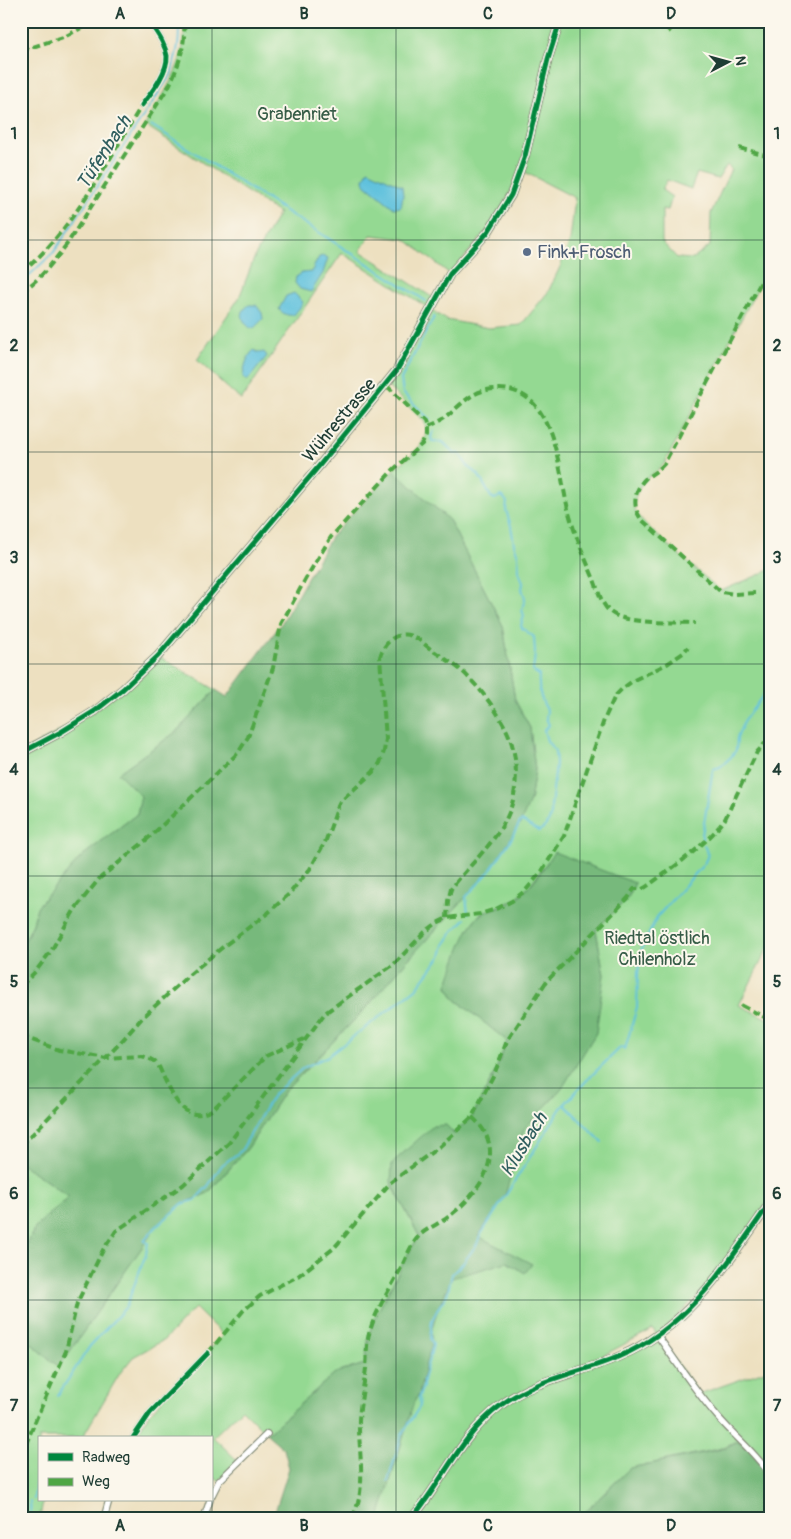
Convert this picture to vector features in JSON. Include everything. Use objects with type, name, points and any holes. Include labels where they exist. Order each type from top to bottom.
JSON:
[{"type":"street","points":[[142,105],[155,88],[167,58],[162,42],[149,21]]},
{"type":"street","name":"Wührestrasse","points":[[21,753],[96,711],[158,656],[319,466],[397,370],[450,274],[488,232],[511,195],[525,156],[548,59],[560,21]]},
{"type":"street","points":[[412,1518],[466,1439],[501,1405],[539,1383],[619,1357],[658,1336],[679,1318],[744,1239],[770,1203]]},
{"type":"street","points":[[658,1336],[709,1407],[754,1454],[770,1475]]},
{"type":"street","points":[[134,1436],[150,1413],[208,1353]]},
{"type":"street","points":[[212,1495],[219,1481],[267,1434]]},
{"type":"street","points":[[104,1518],[108,1502]]},
{"type":"street","points":[[204,1518],[209,1502]]},
{"type":"green space","points":[[184,21],[770,21],[770,265],[664,464],[646,479],[640,487],[635,499],[635,511],[645,524],[721,591],[770,570],[770,944],[739,1005],[770,1020],[770,1203],[712,1281],[658,1336],[699,1394],[770,1369],[770,1476],[738,1440],[722,1448],[630,1468],[579,1518],[379,1518],[410,1413],[432,1320],[524,1129],[561,1090],[604,975],[596,930],[628,898],[554,853],[526,890],[512,901],[480,914],[469,929],[447,986],[455,999],[507,1041],[495,1072],[472,1117],[391,1183],[419,1236],[374,1319],[369,1335],[365,1364],[335,1373],[267,1434],[242,1409],[213,1437],[238,1461],[219,1481],[212,1477],[212,1436],[134,1436],[150,1413],[223,1335],[195,1308],[164,1340],[133,1357],[120,1373],[83,1436],[38,1436],[38,1502],[43,1502],[40,1518],[21,1518],[21,1329],[25,1338],[59,1367],[156,1227],[182,1204],[208,1193],[248,1148],[284,1092],[367,1007],[489,872],[530,801],[535,770],[530,728],[515,700],[503,626],[449,520],[393,470],[422,443],[426,429],[424,421],[386,385],[430,309],[342,253],[241,400],[197,360],[239,298],[255,256],[279,213],[145,125],[167,89],[182,50]],"holes":[[[727,165],[731,169],[711,213],[710,246],[693,259],[677,258],[662,242],[662,209],[668,210],[672,197],[662,190],[667,180],[691,189],[697,173],[718,179]],[[521,170],[575,198],[570,241],[560,267],[548,292],[521,325],[489,328],[447,320],[430,310],[435,299],[360,251],[371,235],[405,239],[450,274],[497,219]],[[653,1329],[657,1336],[636,1349],[574,1371]]]},
{"type":"green space","points":[[393,470],[449,520],[503,626],[515,700],[530,728],[535,770],[530,801],[520,824],[489,872],[367,1007],[284,1092],[248,1148],[208,1193],[182,1204],[156,1227],[59,1367],[25,1338],[21,1329],[21,1256],[36,1226],[69,1197],[21,1163],[21,945],[33,924],[37,907],[82,856],[137,814],[141,796],[118,773],[176,732],[216,690],[227,697],[281,624],[331,537]]},
{"type":"green space","points":[[158,656],[216,690],[176,732],[118,773],[141,796],[137,814],[82,856],[37,907],[33,924],[22,946],[21,753],[95,711]]},
{"type":"green space","points":[[554,852],[635,883],[628,898],[596,930],[604,975],[596,1033],[561,1090],[524,1129],[504,1199],[478,1236],[532,1264],[525,1273],[507,1262],[452,1278],[435,1318],[431,1332],[432,1345],[419,1394],[414,1402],[379,1518],[273,1518],[289,1468],[284,1449],[267,1434],[335,1373],[365,1364],[369,1335],[374,1319],[419,1236],[391,1182],[392,1163],[433,1126],[446,1125],[454,1133],[472,1117],[495,1072],[507,1041],[455,999],[447,986],[464,939],[473,922],[479,916],[511,902],[524,892]]},
{"type":"green space","points":[[21,1163],[69,1197],[36,1226],[21,1256]]},
{"type":"green space","points":[[738,1441],[752,1453],[770,1477],[770,1518],[579,1518],[630,1468],[722,1449]]},
{"type":"water","points":[[368,170],[402,186],[401,207],[394,208],[365,184],[364,179]]},
{"type":"water","points":[[324,256],[328,258],[323,273],[311,292],[300,289],[295,283],[296,277],[302,273],[311,272],[319,257]]},
{"type":"water","points":[[294,293],[303,302],[294,315],[285,314],[279,309],[286,296]]},
{"type":"water","points":[[249,305],[256,305],[262,313],[263,319],[254,328],[250,328],[247,325],[242,316],[244,310]]},
{"type":"water","points":[[254,350],[259,353],[264,352],[267,356],[247,381],[243,378],[245,367],[247,359]]},
{"type":"waterway","name":"Tüfenbach","points":[[21,283],[54,252],[171,74],[178,41],[178,21]]},
{"type":"waterway","points":[[151,125],[426,301]]},
{"type":"waterway","points":[[430,420],[403,393],[401,379],[434,317]]},
{"type":"waterway","points":[[434,431],[431,436],[432,441],[443,442],[455,454],[459,453],[469,468],[478,474],[491,497],[495,499],[500,496],[507,502],[506,510],[518,556],[519,572],[525,598],[522,610],[524,616],[521,625],[522,628],[534,637],[533,671],[539,675],[540,693],[547,710],[546,718],[549,725],[544,730],[547,741],[555,751],[556,764],[549,821],[539,831],[522,821],[520,822],[510,841],[489,872],[466,897],[468,913]]},
{"type":"waterway","name":"Klusbach","points":[[702,839],[713,769],[720,767],[736,750],[737,738],[744,721],[770,686]]},
{"type":"waterway","name":"Klusbach","points":[[388,1481],[402,1434],[420,1406],[419,1396],[433,1345],[430,1338],[432,1320],[447,1295],[452,1274],[464,1262],[477,1244],[480,1236],[561,1108],[621,1047],[625,1049],[637,1007],[638,973],[642,948],[657,917],[704,864],[708,855],[704,845]]},
{"type":"waterway","points":[[58,1395],[90,1346],[126,1307],[146,1254],[148,1243],[144,1241],[156,1227],[182,1204],[195,1200],[208,1186],[222,1165],[241,1151],[273,1095],[303,1068],[328,1056],[416,989],[441,956],[444,945],[453,931],[465,919]]},
{"type":"waterway","points":[[565,1105],[602,1142]]},
{"type":"waterway","points":[[34,1499],[38,1463]]},
{"type":"waterway","points":[[30,1501],[31,1518]]},
{"type":"marked path","points":[[21,51],[66,36],[95,21]]},
{"type":"marked path","points":[[21,292],[41,276],[67,244],[169,86],[181,54],[184,38],[184,21]]},
{"type":"marked path","points":[[658,21],[671,32]]},
{"type":"marked path","points":[[21,273],[57,237],[73,216],[142,105]]},
{"type":"marked path","points":[[739,148],[770,156]]},
{"type":"marked path","points":[[755,593],[734,594],[721,592],[641,519],[635,504],[638,488],[641,483],[664,464],[770,265]]},
{"type":"marked path","points":[[21,986],[36,971],[51,951],[75,909],[99,879],[151,836],[238,753],[248,737],[273,668],[281,624],[306,578],[331,537],[393,470],[422,444],[426,436],[424,422],[386,385]]},
{"type":"marked path","points":[[426,428],[441,420],[470,397],[487,390],[510,390],[527,398],[540,412],[549,430],[556,451],[571,521],[606,608],[615,615],[632,620],[695,623]]},
{"type":"marked path","points":[[21,1146],[142,1018],[190,974],[268,913],[289,894],[310,869],[326,840],[339,803],[373,772],[380,763],[386,739],[380,657],[388,642],[392,638],[402,635],[408,635],[419,640],[457,667],[474,683],[489,702],[510,737],[516,764],[516,782],[509,813],[487,847],[451,889],[447,918]]},
{"type":"marked path","points":[[21,1456],[66,1351],[77,1303],[103,1250],[116,1231],[183,1185],[229,1143],[325,1013],[393,965],[425,932],[437,923],[447,918],[480,914],[496,909],[512,901],[526,890],[542,871],[564,836],[604,720],[615,696],[634,680],[667,664],[683,653],[688,647]]},
{"type":"marked path","points":[[208,1353],[243,1311],[260,1296],[298,1276],[334,1248],[391,1182],[439,1147],[472,1117],[495,1072],[507,1041],[546,982],[628,898],[634,889],[646,887],[667,872],[699,847],[717,829],[725,819],[757,752],[770,738]]},
{"type":"marked path","points":[[741,1005],[770,1020]]},
{"type":"marked path","points":[[21,1036],[59,1050],[106,1058],[141,1056],[148,1058],[158,1065],[176,1100],[187,1111],[194,1114],[202,1114],[212,1110],[266,1056],[304,1039]]},
{"type":"marked path","points":[[352,1518],[360,1495],[359,1420],[369,1334],[378,1310],[410,1248],[422,1233],[460,1207],[471,1196],[487,1170],[490,1157],[489,1143],[483,1130],[472,1117]]},
{"type":"cycle path","points":[[142,105],[158,82],[167,62],[164,47],[149,21]]},
{"type":"cycle path","points":[[21,753],[95,711],[123,689],[158,656],[319,466],[397,370],[450,274],[488,232],[511,195],[525,156],[548,59],[560,21]]},
{"type":"cycle path","points":[[412,1518],[463,1444],[487,1417],[501,1405],[529,1388],[620,1356],[644,1344],[666,1328],[687,1311],[705,1291],[770,1203]]},
{"type":"cycle path","points":[[134,1436],[150,1413],[208,1353]]},
{"type":"place","name":"Fink+Frosch","points":[[527,252]]},
{"type":"park label","name":"Grabenriet","points":[[297,114]]},
{"type":"park label","name":"Riedtal östlich Chilenholz","points":[[657,948]]}]
